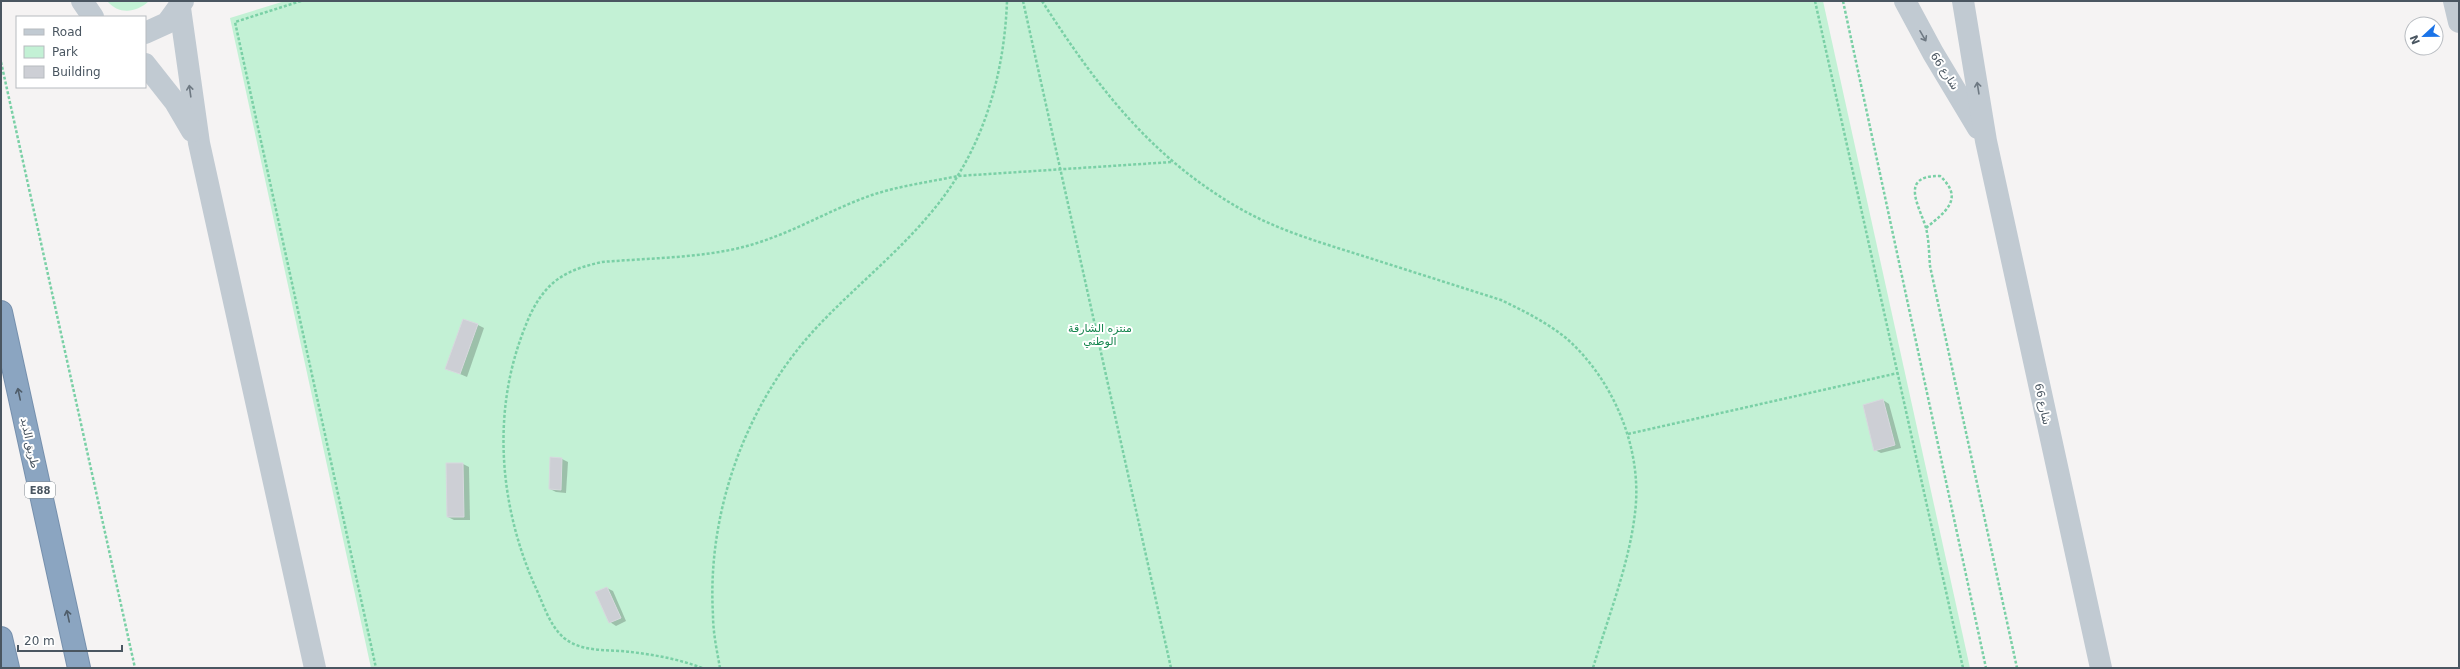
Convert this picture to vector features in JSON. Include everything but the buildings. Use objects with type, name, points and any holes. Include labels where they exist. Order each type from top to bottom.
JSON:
[{"type":"highway","name":"طريق الذيد","points":[[1,312],[79,668]]},
{"type":"highway","points":[[1,638],[8,668]]},
{"type":"street","points":[[82,1],[92,16]]},
{"type":"street","name":"شارع 66","points":[[1905,1],[1933,53],[1956,88],[1986,141]]},
{"type":"street","name":"شارع 66","points":[[1963,1],[1986,141],[2100,668]]},
{"type":"street","points":[[2454,1],[2459,22]]},
{"type":"street","points":[[146,33],[167,23],[182,5]]},
{"type":"street","points":[[182,5],[199,143],[315,668]]},
{"type":"street","points":[[146,65],[175,102],[199,143]]},
{"type":"path","points":[[301,1],[235,22],[376,668]]},
{"type":"path","points":[[720,668],[712,615],[714,555],[724,496],[744,439],[772,386],[808,338],[929,215],[958,176],[978,139],[993,98],[1003,56],[1007,1]]},
{"type":"path","points":[[1023,1],[1171,668]]},
{"type":"path","points":[[1042,1],[1080,61],[1125,117],[1172,162],[1205,187],[1240,209],[1278,227],[1501,300],[1535,316],[1566,339],[1592,366],[1613,399],[1628,434],[1635,472],[1636,512],[1629,550],[1593,668]]},
{"type":"path","points":[[1815,1],[1963,668]]},
{"type":"path","points":[[1843,1],[1986,668]]},
{"type":"path","points":[[1,62],[135,668]]},
{"type":"path","points":[[702,668],[661,656],[579,646],[565,638],[554,627],[531,576],[518,539],[509,501],[504,462],[504,424],[508,386],[517,350],[530,314],[540,298],[552,284],[567,273],[584,266],[602,262],[722,251],[746,246],[770,239],[871,196],[958,176],[1172,162]]},
{"type":"path","points":[[1926,228],[1946,211],[1952,199],[1950,186],[1940,176],[1928,176],[1917,184],[1914,197],[1926,228],[1930,266],[2017,668]]},
{"type":"path","points":[[1628,434],[1898,373]]},
{"type":"green space","points":[[107,1],[149,1],[139,8],[128,11],[117,9]]},
{"type":"green space","name":"منتزه الشارقة الوطني","points":[[285,1],[1823,1],[1970,668],[371,668],[230,18]]}]
